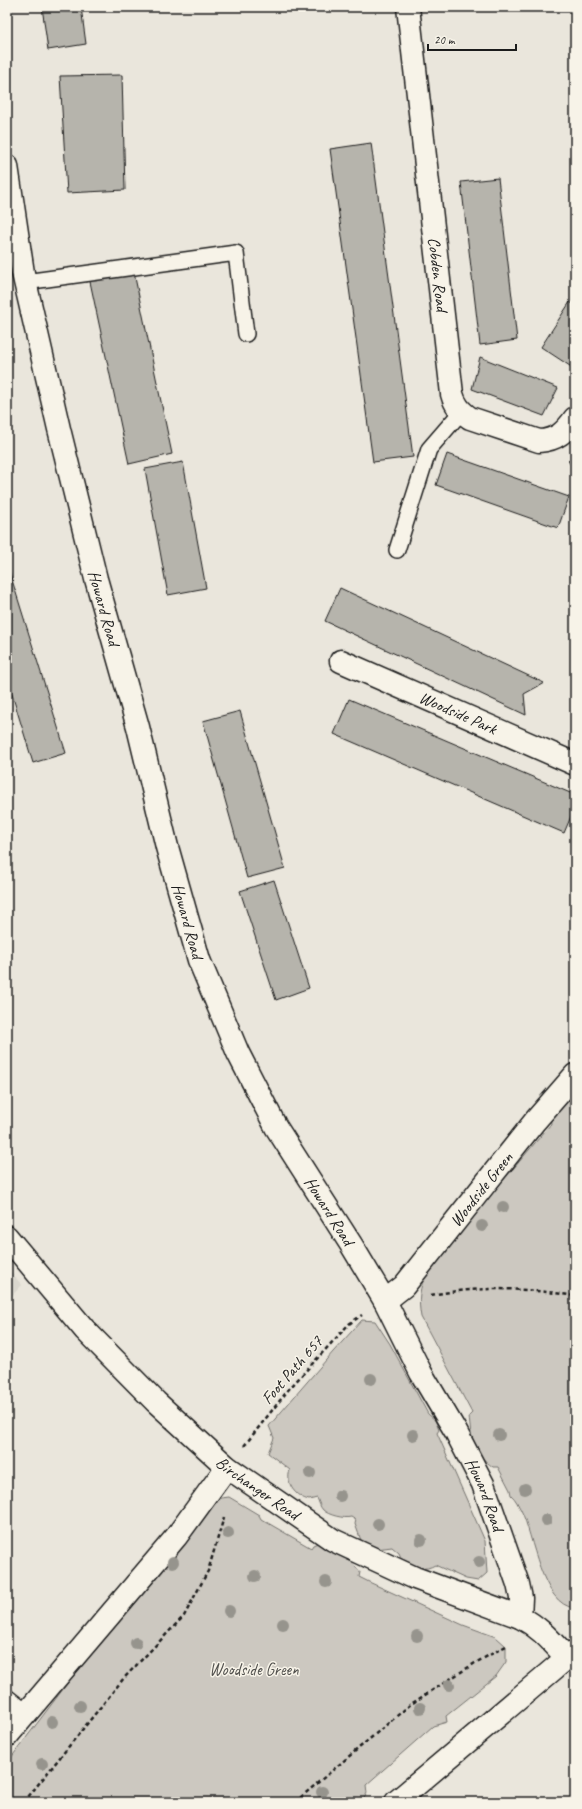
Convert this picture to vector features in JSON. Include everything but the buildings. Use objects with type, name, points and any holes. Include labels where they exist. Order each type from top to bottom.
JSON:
[{"type":"street","name":"Cobden Road","points":[[408,7],[452,394],[454,403],[461,412]]},
{"type":"street","name":"Howard Road","points":[[7,166],[14,257],[25,282],[96,579],[138,727],[167,847],[199,960],[238,1053],[276,1127],[352,1246],[385,1301],[421,1373],[456,1432],[483,1484],[518,1584],[521,1598],[520,1617]]},
{"type":"street","points":[[461,412],[470,418],[539,440],[551,440],[559,436],[575,418]]},
{"type":"street","name":"Woodside Park","points":[[341,661],[575,764]]},
{"type":"street","name":"Woodside Green","points":[[385,1301],[404,1286],[535,1121],[575,1075]]},
{"type":"street","name":"Birchanger Road","points":[[7,1237],[85,1330],[156,1402],[227,1467],[333,1540],[415,1578],[520,1617],[542,1630],[571,1654]]},
{"type":"street","points":[[7,1736],[176,1537],[227,1467]]},
{"type":"street","points":[[396,1802],[571,1654]]},
{"type":"lane","points":[[25,282],[236,253],[246,334]]},
{"type":"lane","points":[[397,550],[430,448],[461,412]]},
{"type":"lane","points":[[7,1697],[26,1712]]},
{"type":"path","points":[[404,1286],[421,1297],[481,1289],[537,1290],[575,1296]]},
{"type":"path","name":"Foot Path 657","points":[[227,1467],[289,1389],[349,1324],[385,1301]]},
{"type":"path","points":[[24,1802],[124,1678],[184,1616],[208,1571],[225,1514]]},
{"type":"path","points":[[295,1802],[411,1704],[475,1663],[506,1646]]},
{"type":"shaded area","points":[[7,1268],[22,1285],[7,1301]]},
{"type":"green space","points":[[568,1093],[575,1094],[575,1608],[563,1604],[554,1595],[546,1583],[526,1522],[516,1500],[511,1495],[498,1467],[493,1467],[486,1462],[477,1451],[471,1432],[469,1416],[472,1413],[421,1317],[419,1300],[422,1283],[427,1272],[492,1186],[497,1188],[551,1124],[550,1117]]},
{"type":"green space","points":[[362,1320],[375,1321],[390,1344],[428,1414],[435,1420],[439,1430],[437,1433],[485,1541],[487,1573],[478,1581],[466,1579],[435,1565],[427,1568],[416,1568],[404,1564],[399,1553],[392,1547],[376,1549],[362,1543],[355,1524],[356,1520],[351,1517],[340,1517],[325,1512],[317,1498],[309,1500],[296,1493],[290,1485],[290,1470],[268,1453],[274,1438],[269,1426]]},
{"type":"green space","name":"Woodside Green","points":[[229,1497],[259,1515],[261,1519],[311,1548],[313,1545],[320,1543],[327,1544],[338,1550],[357,1568],[360,1572],[359,1577],[463,1625],[496,1637],[506,1646],[506,1662],[496,1676],[446,1716],[447,1722],[433,1726],[366,1785],[367,1793],[362,1802],[7,1802],[7,1763],[73,1676],[163,1571],[159,1566],[214,1499]]}]
